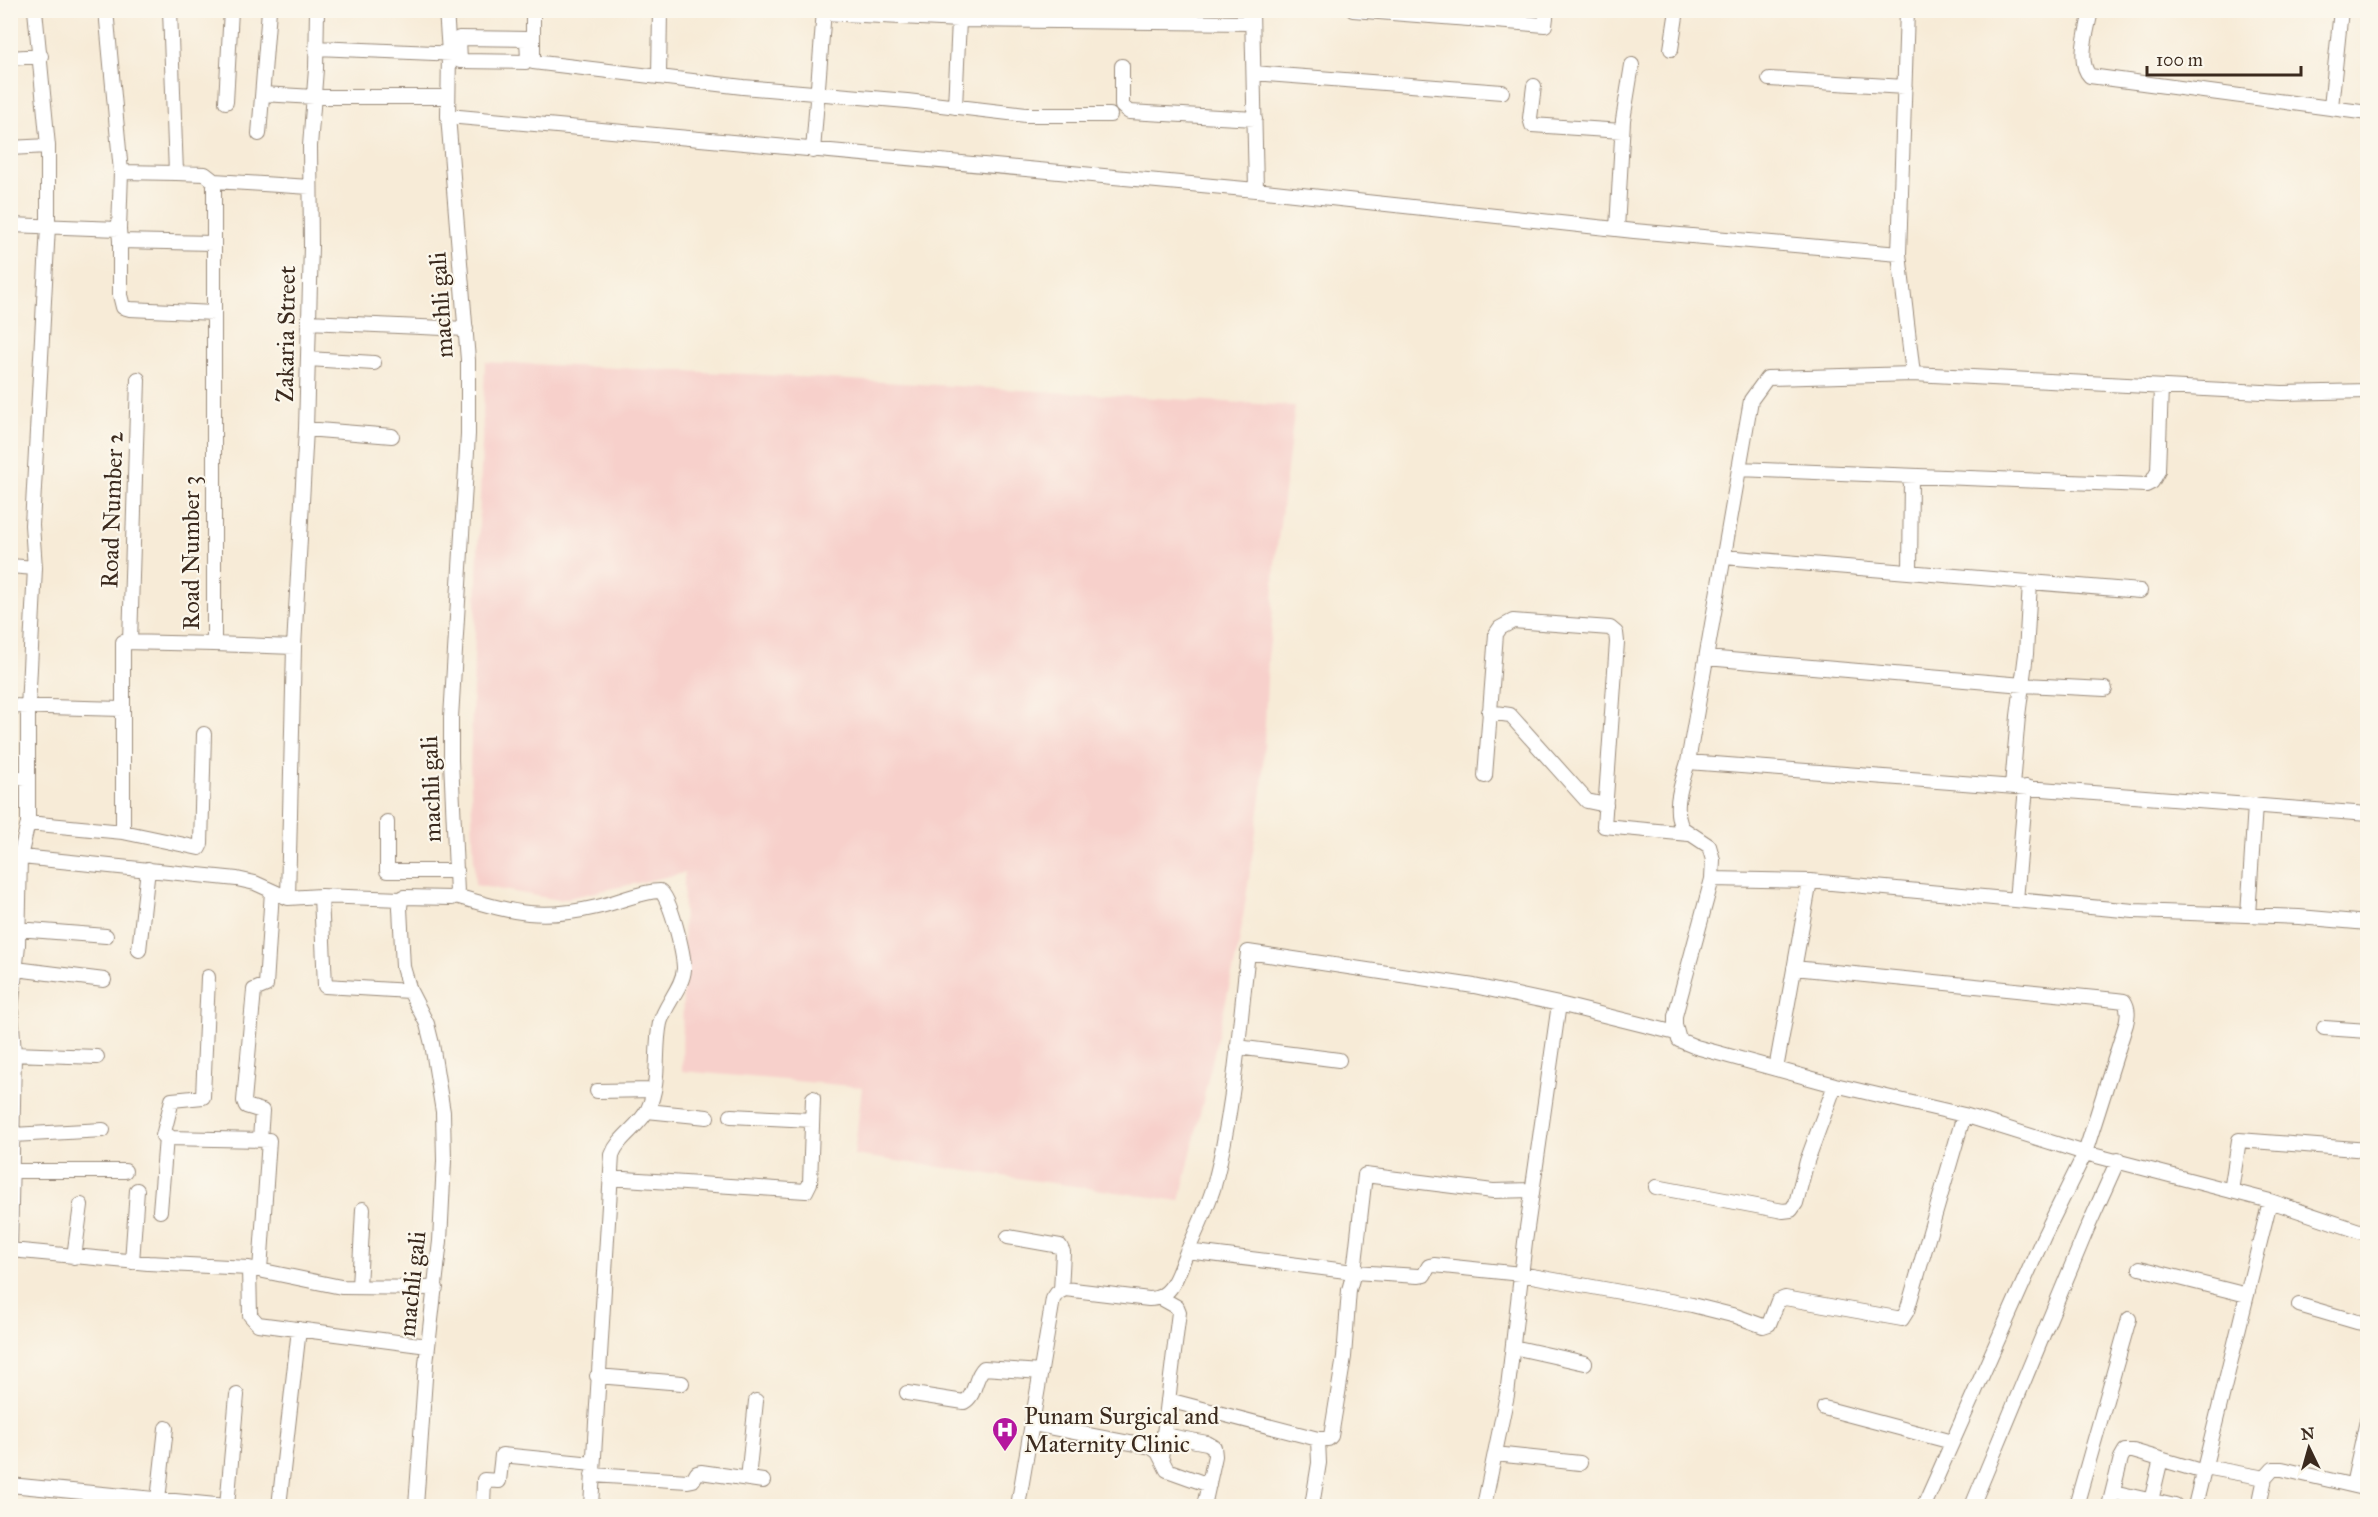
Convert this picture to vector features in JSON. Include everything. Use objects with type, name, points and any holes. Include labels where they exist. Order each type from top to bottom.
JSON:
[{"type":"street","points":[[35,10],[48,146],[48,226],[32,525],[35,568],[28,708],[28,823],[15,856],[14,908],[18,929],[14,945],[16,969],[11,1010],[14,1054],[11,1252],[255,1269],[341,1287],[436,1287]]},
{"type":"street","points":[[106,10],[120,172],[120,295],[123,307],[214,313]]},
{"type":"street","points":[[170,10],[176,173]]},
{"type":"street","points":[[226,102],[231,10]]},
{"type":"street","points":[[260,134],[270,10]]},
{"type":"street","name":"machli gali","points":[[446,10],[454,53],[448,97],[448,116],[468,360],[468,434],[451,718],[456,896]]},
{"type":"street","points":[[454,53],[460,61],[526,62],[530,56],[533,10]]},
{"type":"street","points":[[659,77],[660,10]]},
{"type":"street","points":[[1353,10],[1545,25],[1547,10]]},
{"type":"street","points":[[1671,49],[1677,10]]},
{"type":"street","points":[[1907,10],[1899,254],[1913,374]]},
{"type":"street","points":[[2091,10],[2084,58],[2086,72],[2090,76],[2367,113]]},
{"type":"street","points":[[2331,107],[2342,10]]},
{"type":"street","points":[[813,151],[824,12],[959,20],[1251,17],[1256,190]]},
{"type":"street","name":"Zakaria Street","points":[[288,898],[294,647],[306,429],[311,246],[310,146],[317,16]]},
{"type":"street","points":[[955,107],[959,20]]},
{"type":"street","points":[[454,53],[461,38],[527,39],[533,62],[743,87],[1026,116],[1110,115]]},
{"type":"street","points":[[316,48],[454,53]]},
{"type":"street","points":[[10,58],[41,56]]},
{"type":"street","points":[[1617,230],[1623,110],[1632,65]]},
{"type":"street","points":[[1122,66],[1122,106],[1129,112],[1255,119]]},
{"type":"street","points":[[1254,72],[1502,92]]},
{"type":"street","points":[[1769,79],[1905,87]]},
{"type":"street","points":[[1534,86],[1530,118],[1532,125],[1622,131]]},
{"type":"street","points":[[263,94],[314,97],[448,97]]},
{"type":"street","points":[[448,116],[1256,190],[1617,230],[1899,254]]},
{"type":"street","points":[[10,148],[48,146]]},
{"type":"street","points":[[120,172],[205,174],[214,181],[310,187]]},
{"type":"street","name":"Road Number 3","points":[[130,642],[214,645],[214,181]]},
{"type":"street","points":[[10,225],[48,226],[213,243]]},
{"type":"street","points":[[308,322],[466,329]]},
{"type":"street","points":[[308,359],[374,363]]},
{"type":"street","points":[[2367,391],[2282,393],[1913,374],[1767,378],[1751,400],[1688,762],[1679,795],[1677,814],[1682,828],[1710,846],[1712,879],[1676,1016],[1676,1033],[1679,1040],[1689,1045],[1835,1085],[1964,1115],[2085,1152],[2270,1201],[2367,1234]]},
{"type":"street","name":"Road Number 2","points":[[130,642],[138,379]]},
{"type":"street","points":[[1739,469],[2146,485],[2152,482],[2158,471],[2161,387]]},
{"type":"street","points":[[306,429],[392,436]]},
{"type":"street","points":[[1910,572],[1911,477]]},
{"type":"street","points":[[1724,557],[2140,591]]},
{"type":"street","points":[[10,567],[35,568]]},
{"type":"street","points":[[2016,900],[2018,716],[2024,686],[2030,582]]},
{"type":"street","points":[[1485,776],[1496,634],[1513,621],[1604,627],[1613,630],[1617,642],[1604,826],[1689,834]]},
{"type":"street","points":[[123,832],[123,642],[130,642]]},
{"type":"street","points":[[214,645],[294,647]]},
{"type":"street","points":[[1706,658],[2024,686],[2105,689]]},
{"type":"street","points":[[10,706],[122,709]]},
{"type":"street","points":[[1490,712],[1510,716],[1587,801],[1606,805]]},
{"type":"street","points":[[28,823],[123,832],[195,848],[201,846],[204,734]]},
{"type":"street","points":[[1688,762],[2367,814]]},
{"type":"street","points":[[10,777],[28,779]]},
{"type":"street","points":[[2248,915],[2255,805]]},
{"type":"street","points":[[387,822],[387,871],[457,871]]},
{"type":"street","points":[[15,856],[237,879],[255,882],[288,898],[321,896],[401,899],[411,896],[456,896],[526,915],[581,911],[656,891],[663,893],[679,942],[684,970],[665,1008],[660,1025],[654,1090],[647,1111],[615,1147],[612,1155],[591,1506]]},
{"type":"street","points":[[139,950],[148,869]]},
{"type":"street","points":[[1712,879],[1810,881],[2134,911],[2248,915],[2367,923]]},
{"type":"street","points":[[1776,1069],[1810,881]]},
{"type":"street","points":[[260,1139],[262,1112],[246,1106],[244,1101],[254,990],[266,985],[272,891]]},
{"type":"street","points":[[321,896],[325,986],[410,991]]},
{"type":"street","name":"machli gali","points":[[401,899],[403,967],[410,991],[427,1024],[443,1112],[444,1161],[436,1287],[428,1346],[416,1506]]},
{"type":"street","points":[[18,929],[106,936]]},
{"type":"street","points":[[1161,1298],[1171,1288],[1213,1189],[1228,1123],[1248,952],[1474,986],[1676,1033]]},
{"type":"street","points":[[1794,968],[2124,1001],[2128,1012],[2085,1152],[2044,1236],[1924,1506]]},
{"type":"street","points":[[16,969],[104,980]]},
{"type":"street","points":[[208,977],[203,1097],[172,1100],[163,1136],[260,1139],[268,1140],[270,1144],[249,1310],[252,1319],[258,1324],[428,1346]]},
{"type":"street","points":[[1484,1506],[1507,1395],[1532,1190],[1559,1004]]},
{"type":"street","points":[[2324,1028],[2367,1031]]},
{"type":"street","points":[[1237,1047],[1339,1060]]},
{"type":"street","points":[[14,1054],[96,1057]]},
{"type":"street","points":[[1656,1187],[1783,1211],[1791,1210],[1796,1203],[1807,1161],[1835,1085]]},
{"type":"street","points":[[597,1091],[654,1090]]},
{"type":"street","points":[[610,1178],[806,1191],[810,1183],[813,1098]]},
{"type":"street","points":[[647,1111],[707,1117]]},
{"type":"street","points":[[1187,1251],[1354,1272],[1420,1276],[1425,1274],[1429,1266],[1434,1265],[1521,1274],[1692,1305],[1736,1316],[1763,1326],[1769,1324],[1779,1301],[1785,1298],[1902,1319],[1907,1311],[1964,1115]]},
{"type":"street","points":[[731,1116],[812,1120]]},
{"type":"street","points":[[14,1135],[103,1130]]},
{"type":"street","points":[[160,1211],[164,1141],[170,1136]]},
{"type":"street","points":[[2231,1191],[2239,1140],[2367,1150]]},
{"type":"street","points":[[1972,1506],[2118,1160]]},
{"type":"street","points":[[13,1172],[125,1171]]},
{"type":"street","points":[[1168,1400],[1318,1439],[1328,1438],[1332,1434],[1343,1366],[1349,1290],[1354,1272],[1365,1175],[1493,1191],[1532,1190]]},
{"type":"street","points":[[132,1262],[137,1190]]},
{"type":"street","points":[[2195,1506],[2270,1201]]},
{"type":"street","points":[[74,1257],[81,1205]]},
{"type":"street","points":[[359,1287],[363,1209]]},
{"type":"street","points":[[1008,1237],[1060,1246],[1063,1252],[1060,1291],[1053,1299],[1018,1506]]},
{"type":"street","points":[[2140,1268],[2247,1295]]},
{"type":"street","points":[[1060,1291],[1071,1290],[1149,1299],[1161,1298],[1177,1307],[1179,1312],[1161,1458]]},
{"type":"street","points":[[2299,1305],[2357,1322],[2367,1322]]},
{"type":"street","points":[[2076,1506],[2130,1319]]},
{"type":"street","points":[[279,1506],[299,1329]]},
{"type":"street","points":[[1513,1347],[1585,1363]]},
{"type":"street","points":[[907,1393],[964,1402],[969,1400],[980,1372],[984,1368],[1041,1372]]},
{"type":"street","points":[[597,1376],[682,1383]]},
{"type":"street","points":[[10,1485],[227,1506],[237,1395]]},
{"type":"street","points":[[748,1479],[756,1401]]},
{"type":"street","points":[[1824,1408],[1952,1442]]},
{"type":"street","points":[[2353,1485],[2367,1416]]},
{"type":"street","points":[[1032,1424],[1146,1445],[1155,1449],[1165,1468],[1172,1473],[1209,1485]]},
{"type":"street","points":[[158,1500],[166,1428]]},
{"type":"street","points":[[1164,1435],[1208,1443],[1214,1447],[1215,1456],[1204,1506]]},
{"type":"street","points":[[1312,1506],[1319,1463],[1318,1439]]},
{"type":"street","points":[[2109,1506],[2121,1458],[2125,1451],[2204,1469],[2265,1478]]},
{"type":"street","points":[[1495,1454],[1580,1463]]},
{"type":"street","points":[[483,1506],[484,1480],[499,1482],[502,1455],[688,1481],[693,1480],[697,1473],[701,1472],[764,1481]]},
{"type":"street","points":[[2151,1501],[2161,1459]]},
{"type":"street","points":[[2259,1506],[2265,1478],[2273,1469],[2282,1469],[2367,1489]]},
{"type":"street","points":[[2113,1492],[2175,1506]]},
{"type":"shaded area","points":[[485,362],[746,374],[1295,406],[1275,563],[1262,791],[1239,944],[1180,1201],[854,1155],[862,1087],[682,1071],[684,873],[559,900],[475,885],[470,767]]},
{"type":"place","name":"Punam Surgical and Maternity Clinic","points":[[1005,1453]]}]
